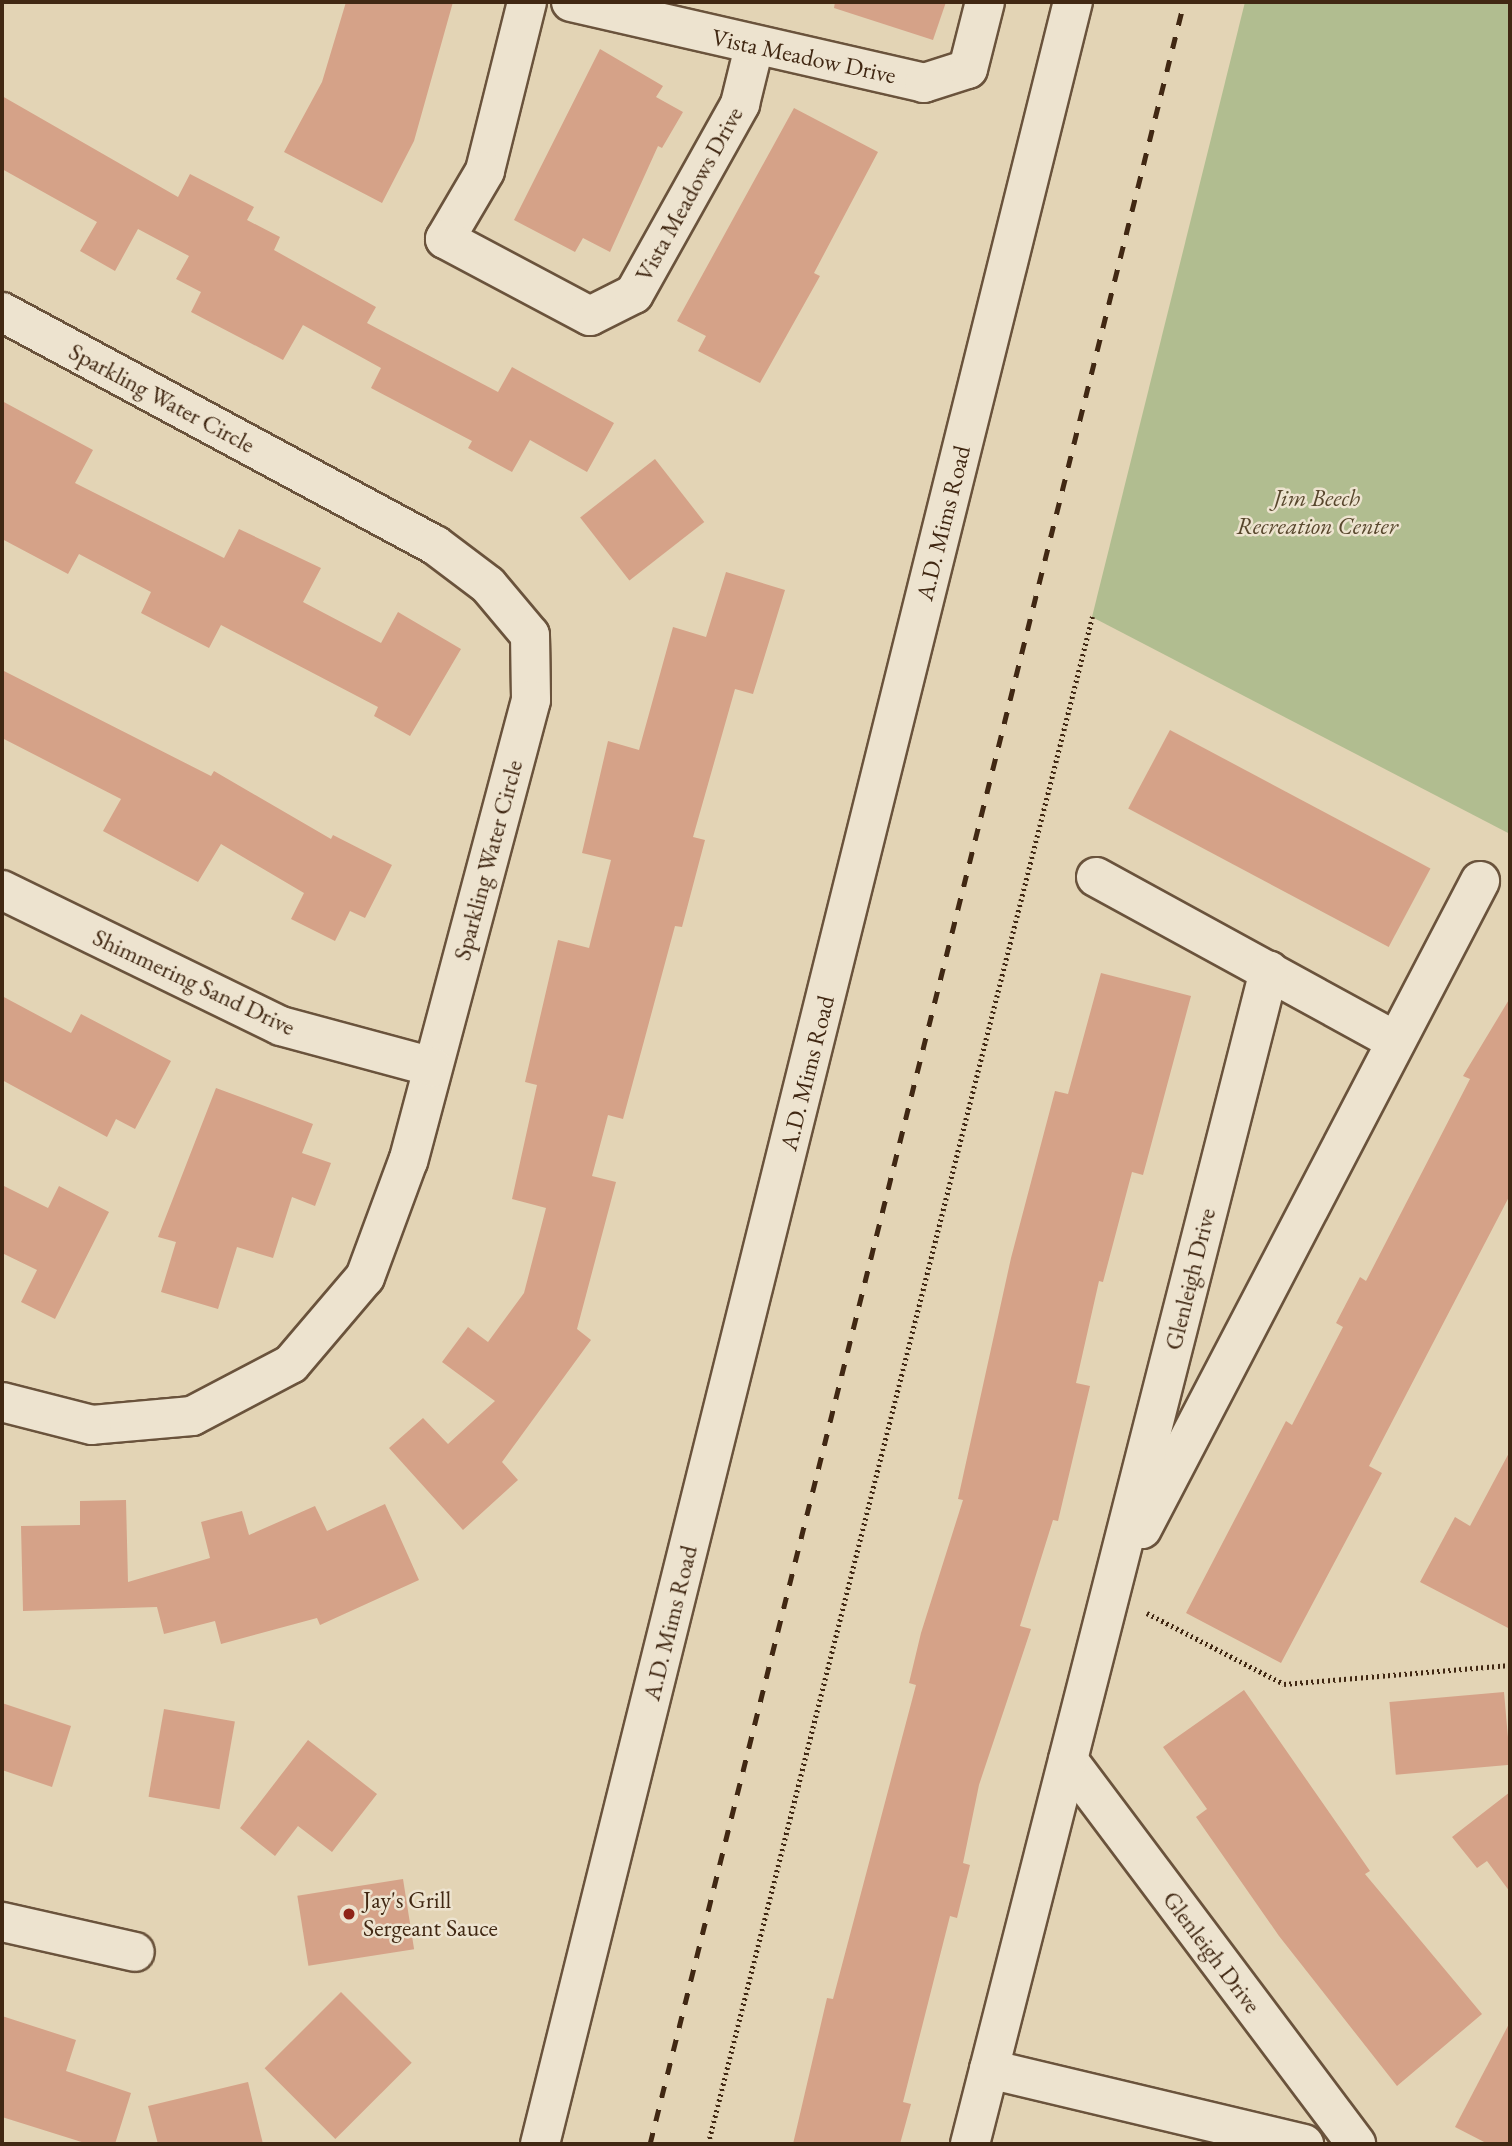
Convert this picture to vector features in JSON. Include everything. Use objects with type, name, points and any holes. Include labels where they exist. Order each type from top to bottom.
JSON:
[{"type":"street","name":"Vista Meadows Drive","points":[[527,2],[485,171],[445,239],[590,316],[634,294],[740,104],[754,47]]},
{"type":"street","name":"Vista Meadow Drive","points":[[571,2],[754,47],[924,83],[968,69],[985,2]]},
{"type":"street","name":"A.D. Mims Road","points":[[540,2144],[1073,2]]},
{"type":"street","name":"Sparkling Water Circle","points":[[2,312],[435,545],[488,585],[530,635],[531,700],[408,1161],[365,1277],[291,1364],[192,1416],[92,1425],[2,1402]]},
{"type":"street","points":[[1096,877],[1396,1041]]},
{"type":"street","name":"Glenleigh Drive","points":[[1112,1586],[1480,881]]},
{"type":"street","name":"Shimmering Sand Drive","points":[[2,890],[281,1026],[433,1067]]},
{"type":"street","name":"Glenleigh Drive","points":[[970,2144],[1269,971]]},
{"type":"street","name":"Glenleigh Drive","points":[[1068,1760],[1356,2144]]},
{"type":"street","points":[[2,1922],[135,1952]]},
{"type":"street","points":[[989,2069],[1304,2144]]},
{"type":"path","points":[[708,2144],[1092,617]]},
{"type":"path","points":[[1147,1613],[1284,1684],[1510,1665]]},
{"type":"green space","name":"Jim Beech Recreation Center","points":[[1245,2],[1510,2],[1510,834],[1092,617]]},
{"type":"building","points":[[346,2],[453,2],[414,141],[382,203],[284,152],[322,82]]},
{"type":"building","points":[[835,2],[946,2],[933,40],[834,8]]},
{"type":"building","points":[[600,49],[663,86],[656,97],[683,112],[662,148],[658,146],[610,252],[583,238],[575,252],[514,220]]},
{"type":"building","points":[[2,96],[178,197],[190,174],[254,207],[247,220],[280,237],[274,250],[376,307],[367,323],[498,392],[512,367],[614,423],[587,472],[530,440],[512,472],[468,448],[472,441],[371,388],[381,368],[303,325],[283,360],[191,312],[201,292],[176,279],[189,256],[138,229],[115,271],[80,251],[97,222],[2,169]]},
{"type":"building","points":[[794,108],[878,152],[814,273],[820,276],[760,383],[698,351],[706,336],[677,321]]},
{"type":"building","points":[[2,401],[93,450],[75,483],[224,558],[239,529],[321,568],[303,602],[381,643],[398,612],[461,649],[410,736],[374,716],[378,707],[221,625],[209,648],[141,613],[151,592],[79,554],[68,574],[2,539]]},
{"type":"building","points":[[655,459],[704,522],[629,581],[580,517]]},
{"type":"building","points":[[726,572],[785,590],[753,694],[735,689],[693,837],[705,840],[682,927],[675,926],[623,1119],[608,1115],[592,1176],[616,1182],[577,1329],[591,1340],[502,1462],[518,1480],[463,1530],[389,1448],[423,1418],[448,1444],[495,1401],[442,1362],[468,1327],[488,1342],[524,1293],[546,1208],[512,1199],[537,1085],[525,1082],[558,940],[589,948],[611,860],[582,853],[608,741],[639,750],[673,627],[706,637]]},
{"type":"building","points":[[2,670],[211,776],[214,771],[331,839],[333,835],[392,865],[365,918],[350,911],[335,941],[291,919],[304,893],[221,844],[198,882],[103,831],[121,799],[2,738]]},
{"type":"building","points":[[1170,730],[1430,868],[1389,947],[1128,809]]},
{"type":"building","points":[[1101,973],[1191,996],[1143,1175],[1132,1172],[1103,1282],[1099,1281],[1076,1383],[1090,1386],[1058,1521],[1053,1520],[1020,1626],[1031,1629],[979,1785],[963,1863],[970,1865],[957,1918],[950,1916],[903,2102],[911,2104],[900,2144],[793,2144],[827,1998],[833,1999],[916,1685],[909,1683],[921,1633],[963,1500],[958,1499],[1011,1258],[1055,1091],[1068,1094]]},
{"type":"building","points":[[2,996],[71,1033],[81,1014],[171,1061],[135,1129],[116,1119],[107,1137],[2,1080]]},
{"type":"building","points":[[1510,998],[1510,1195],[1369,1466],[1382,1473],[1281,1663],[1186,1613],[1286,1421],[1292,1425],[1343,1327],[1336,1323],[1360,1277],[1366,1281],[1470,1079],[1463,1076]]},
{"type":"building","points":[[216,1088],[313,1124],[302,1153],[331,1163],[315,1206],[292,1197],[273,1258],[237,1247],[218,1309],[161,1292],[176,1242],[158,1237]]},
{"type":"building","points":[[2,1185],[48,1208],[59,1186],[109,1212],[55,1319],[21,1302],[37,1270],[2,1253]]},
{"type":"building","points":[[1510,1451],[1510,1629],[1420,1582],[1455,1517],[1470,1526]]},
{"type":"building","points":[[126,1500],[128,1582],[210,1558],[201,1522],[242,1511],[249,1535],[315,1506],[327,1531],[385,1504],[419,1580],[320,1625],[317,1618],[221,1644],[215,1621],[164,1634],[157,1607],[23,1611],[21,1526],[80,1525],[80,1501]]},
{"type":"building","points":[[1244,1690],[1370,1871],[1365,1874],[1482,2014],[1397,2086],[1279,1936],[1196,1817],[1207,1809],[1163,1747]]},
{"type":"building","points":[[1504,1692],[1510,1765],[1396,1775],[1389,1702]]},
{"type":"building","points":[[2,1703],[71,1726],[52,1787],[2,1770]]},
{"type":"building","points":[[164,1709],[235,1722],[219,1809],[149,1797]]},
{"type":"building","points":[[308,1740],[377,1794],[332,1852],[298,1826],[275,1856],[240,1828]]},
{"type":"building","points":[[1510,1792],[1510,1892],[1487,1861],[1477,1868],[1452,1837]]},
{"type":"building","points":[[403,1879],[414,1949],[308,1966],[297,1896]]},
{"type":"building","points":[[341,1992],[412,2063],[335,2139],[265,2068]]},
{"type":"building","points":[[2,2016],[76,2040],[66,2071],[131,2093],[115,2144],[88,2144],[2,2117]]},
{"type":"building","points":[[1510,2022],[1510,2144],[1488,2144],[1455,2127]]},
{"type":"building","points":[[248,2082],[263,2144],[158,2144],[148,2106]]},
{"type":"railway","points":[[650,2144],[1184,2]]},
{"type":"place","name":"Jay's Grill Sergeant Sauce","points":[[349,1914]]}]
